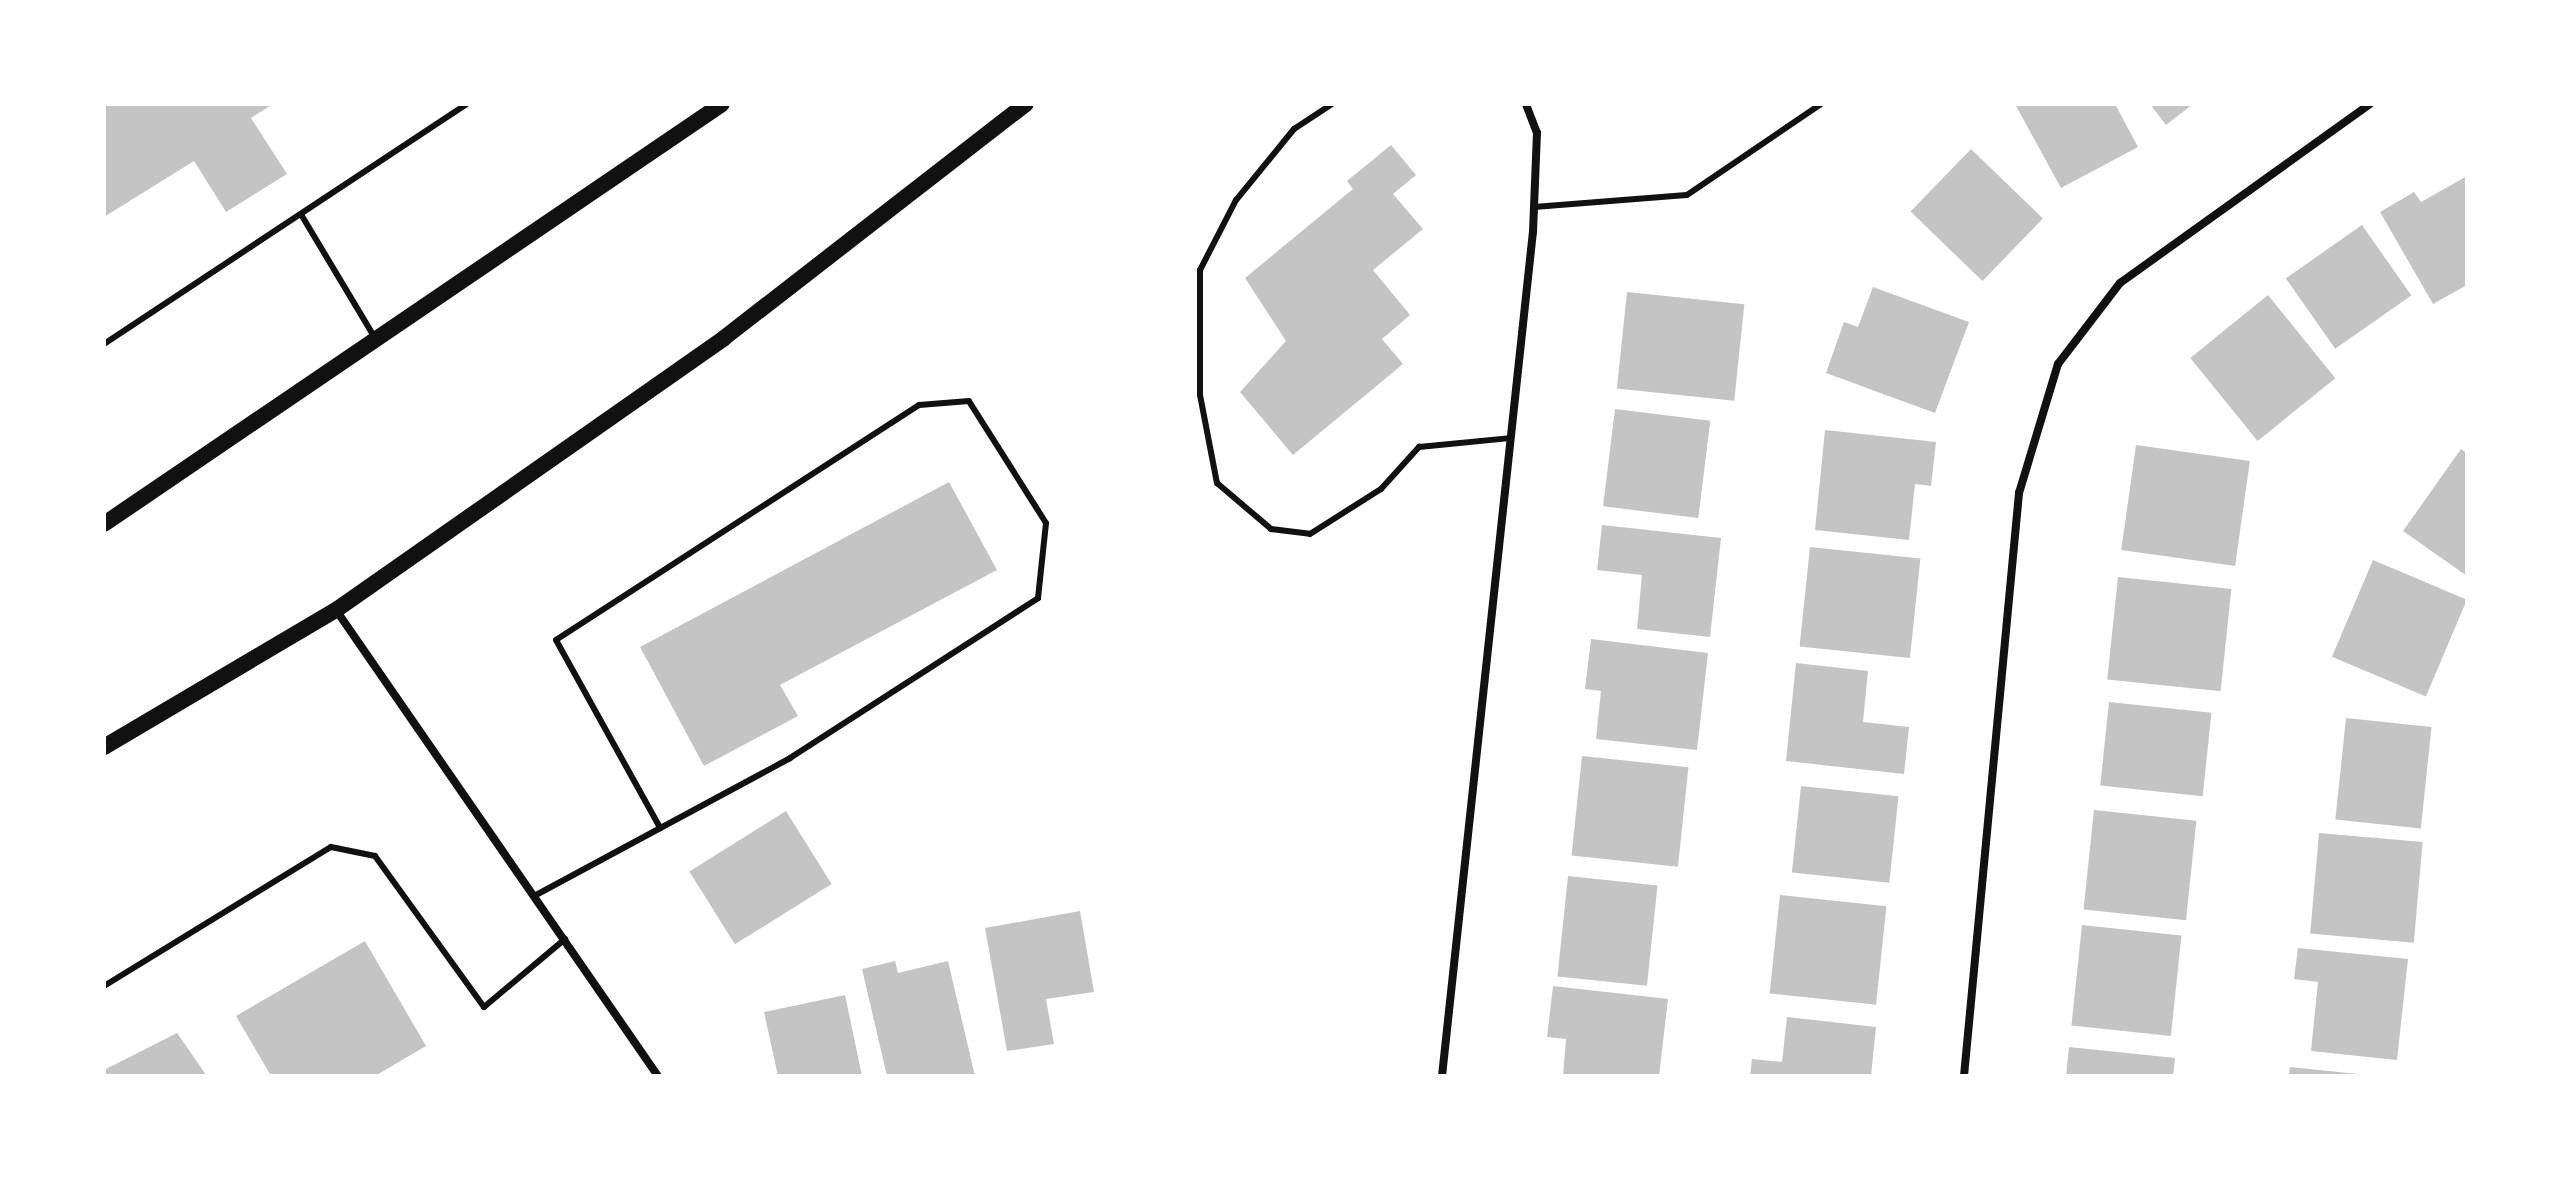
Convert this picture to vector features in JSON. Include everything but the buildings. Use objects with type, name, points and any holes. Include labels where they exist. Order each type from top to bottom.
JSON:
[{"type":"main road","points":[[104,524],[722,104]]},
{"type":"main road","points":[[104,747],[336,610],[724,338],[1026,104]]},
{"type":"street","points":[[1442,1076],[1534,207],[1537,133],[1526,104]]},
{"type":"street","points":[[1964,1076],[2019,493],[2058,364],[2120,283],[2370,104]]},
{"type":"street","points":[[336,610],[536,895],[658,1076]]},
{"type":"lane","points":[[104,344],[302,216],[467,104]]},
{"type":"lane","points":[[1332,104],[1294,129],[1236,200],[1200,270],[1200,395],[1217,483],[1271,529],[1310,534],[1381,489],[1419,447],[1510,438]]},
{"type":"lane","points":[[1534,207],[1687,195],[1821,104]]},
{"type":"lane","points":[[302,216],[377,341]]},
{"type":"lane","points":[[536,895],[790,758],[1038,598],[1046,523],[969,401],[919,405],[556,640],[660,828]]},
{"type":"lane","points":[[104,986],[331,847],[375,856],[484,1007],[565,939]]}]
